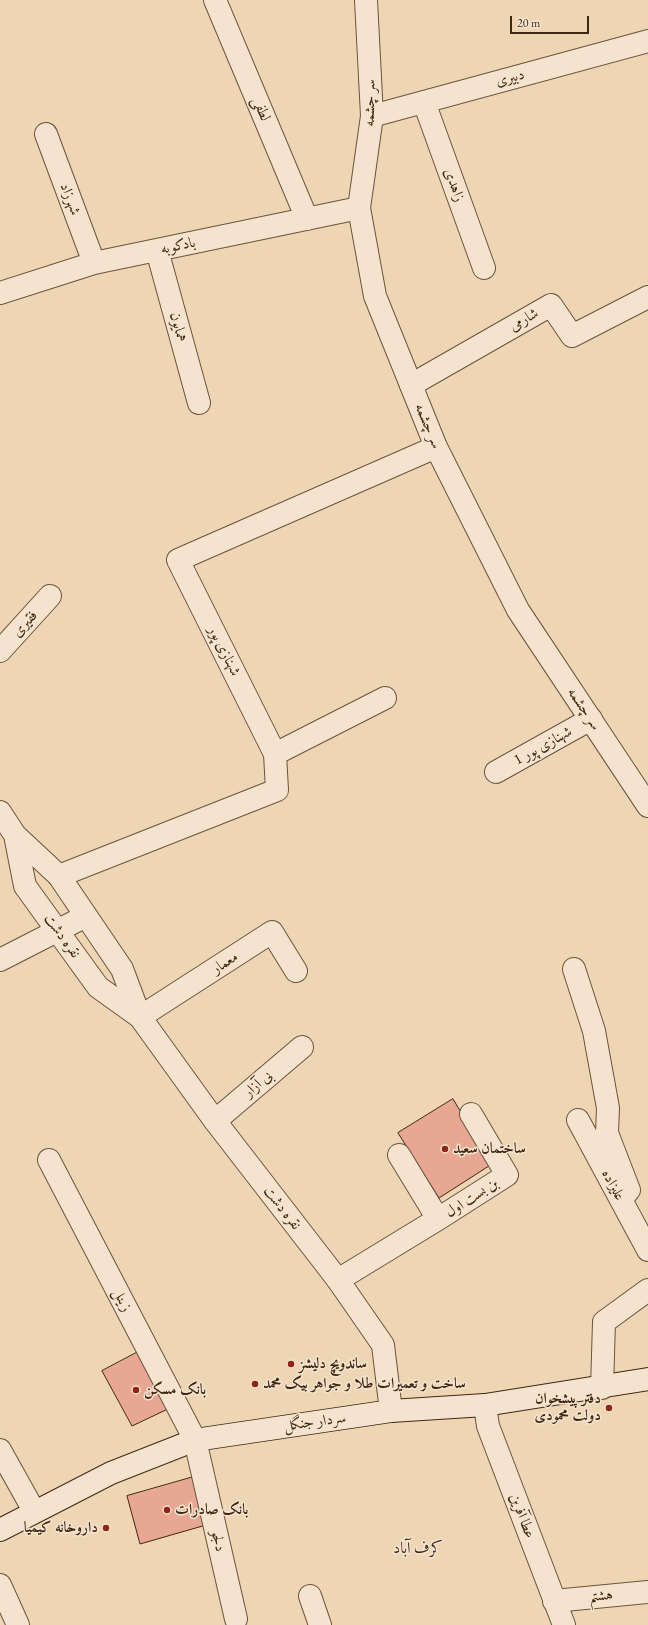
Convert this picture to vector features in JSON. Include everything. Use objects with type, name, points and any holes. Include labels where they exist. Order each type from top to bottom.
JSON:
[{"type":"street","name":"لطفی","points":[[215,0],[307,219]]},
{"type":"street","name":"سر چشمه","points":[[366,0],[372,116],[359,208],[375,296],[436,447],[518,610],[648,805]]},
{"type":"street","name":"دبیری","points":[[372,116],[648,41]]},
{"type":"street","name":"زاهدی","points":[[424,102],[484,268]]},
{"type":"street","name":"شهرزاد","points":[[46,134],[94,263]]},
{"type":"street","name":"بادکوبه","points":[[0,293],[94,263],[359,208]]},
{"type":"street","name":"همایون","points":[[157,250],[199,403]]},
{"type":"street","name":"شارمی","points":[[411,385],[551,305],[572,336],[648,297]]},
{"type":"street","name":"شهنازی پور","points":[[59,876],[276,790],[275,754],[178,560],[436,447]]},
{"type":"street","name":"فقیری","points":[[0,651],[50,596]]},
{"type":"street","points":[[275,754],[385,698]]},
{"type":"street","name":"شهنازی پور 1","points":[[496,772],[591,719]]},
{"type":"street","name":"نقره دشت","points":[[0,812],[15,835],[59,876],[122,969],[140,1017],[215,1121],[338,1280],[383,1345],[391,1411]]},
{"type":"street","name":"نقره دشت","points":[[15,835],[25,886],[98,987],[140,1017]]},
{"type":"street","points":[[0,960],[86,916]]},
{"type":"street","name":"معمار","points":[[140,1017],[272,932],[296,971]]},
{"type":"street","points":[[574,969],[594,1032],[608,1108],[608,1133],[629,1190],[621,1200]]},
{"type":"street","name":"بی آزار","points":[[215,1121],[302,1046]]},
{"type":"street","name":"بن بست اول","points":[[338,1280],[507,1175],[471,1114]]},
{"type":"street","name":"علیزاده","points":[[578,1120],[648,1250]]},
{"type":"street","name":"بن بست اول","points":[[399,1155],[438,1219]]},
{"type":"street","name":"زینل","points":[[50,1160],[195,1440]]},
{"type":"street","points":[[602,1388],[604,1322],[648,1290]]},
{"type":"street","name":"سردار جنگل","points":[[0,1530],[34,1511],[111,1473],[195,1440],[391,1411],[484,1405],[602,1388],[648,1379]]},
{"type":"street","name":"عطا آفرین","points":[[484,1405],[488,1426],[559,1617]]},
{"type":"street","name":"دلجو","points":[[195,1440],[236,1619]]},
{"type":"street","points":[[0,1450],[34,1511]]},
{"type":"street","points":[[0,1585],[18,1625]]},
{"type":"street","name":"هشتم","points":[[559,1617],[648,1592]]},
{"type":"street","points":[[310,1596],[320,1625]]},
{"type":"building","name":"ساختمان سعید","points":[[453,1099],[492,1164],[439,1198],[398,1133]]},
{"type":"building","name":"بانک مسکن","points":[[138,1352],[170,1408],[132,1426],[102,1371]]},
{"type":"building","name":"بانک صادرات","points":[[197,1476],[206,1525],[140,1544],[127,1496]]},
{"type":"place","name":"ساختمان سعید","points":[[445,1149]]},
{"type":"place","name":"ساندویچ دلیشز","points":[[291,1364]]},
{"type":"place","name":"ساخت و تعمیرات طلا و جواهر بیک محمد","points":[[255,1384]]},
{"type":"place","name":"بانک مسکن","points":[[136,1390]]},
{"type":"place","name":"دفتر پیشخوان دولت محمودی","points":[[609,1408]]},
{"type":"place","name":"بانک صادرات","points":[[167,1510]]},
{"type":"place","name":"داروخانه کیمیا","points":[[106,1528]]},
{"type":"district","name":"کرف آباد","points":[[418,1549]]}]
